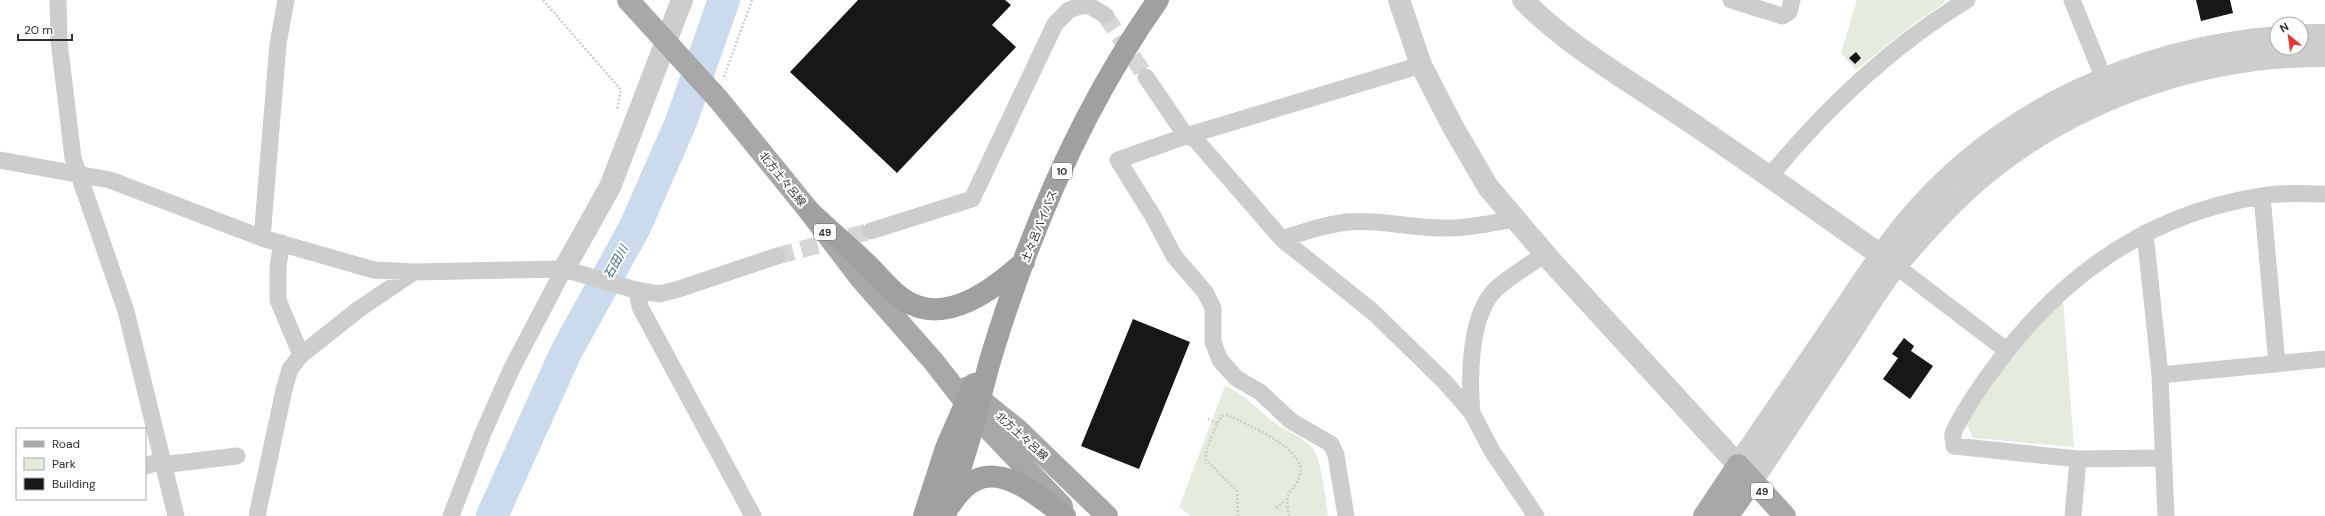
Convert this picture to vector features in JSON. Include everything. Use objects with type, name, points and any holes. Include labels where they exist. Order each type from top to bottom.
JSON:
[{"type":"highway","name":"土々呂バイパス","points":[[946,514],[973,402],[1047,203],[1075,144],[1106,85],[1142,23],[1158,0]]},
{"type":"highway","points":[[810,212],[893,291],[917,307],[933,310],[946,309],[964,302],[992,288],[1025,261]]},
{"type":"highway","name":"土々呂バイパス","points":[[924,516],[946,448],[973,402]]},
{"type":"highway","points":[[946,514],[957,495],[966,486],[977,479],[1001,476],[1026,487],[1065,516]]},
{"type":"main road","name":"北方土々呂線","points":[[628,0],[719,100],[810,212],[861,279],[934,362],[973,402],[1072,516]]},
{"type":"main road","name":"北方土々呂線","points":[[973,402],[1017,429],[1107,516]]},
{"type":"main road","points":[[1704,516],[1745,473]]},
{"type":"main road","name":"49","points":[[1728,516],[1745,473],[1785,516]]},
{"type":"street","points":[[58,0],[60,49],[73,158],[126,311],[176,516]]},
{"type":"street","points":[[262,238],[278,44],[286,0]]},
{"type":"street","points":[[451,516],[483,433],[512,368],[570,270],[610,187],[670,47],[682,0]]},
{"type":"street","points":[[870,231],[972,199],[1055,24],[1069,10],[1086,4],[1105,15],[1096,0]]},
{"type":"street","points":[[1399,0],[1421,65],[1453,127],[1488,187],[1545,254],[1745,473],[1888,260],[1908,220],[1943,183],[1980,150],[2020,121],[2066,96],[2104,79],[2148,62],[2196,48],[2269,38]]},
{"type":"street","points":[[1523,0],[1536,14],[1600,61],[1770,176],[1888,260],[2006,350]]},
{"type":"street","points":[[1731,0],[1782,16],[1789,12],[1792,0]]},
{"type":"street","points":[[1770,176],[1816,122],[1888,55],[1965,0]]},
{"type":"street","points":[[2072,0],[2104,79]]},
{"type":"street","points":[[2309,35],[2325,35]]},
{"type":"street","points":[[1888,260],[1994,167],[2034,140],[2070,119],[2114,98],[2156,82],[2203,69],[2251,61],[2325,56]]},
{"type":"street","points":[[1346,516],[1336,455],[1331,444],[1291,421],[1260,392],[1236,378],[1220,360],[1213,342],[1213,308],[1205,292],[1174,256],[1154,218],[1118,160],[1186,136],[1421,65]]},
{"type":"street","points":[[1146,77],[1186,136],[1195,139],[1282,239],[1373,312],[1444,381],[1472,413],[1492,451],[1536,516]]},
{"type":"street","points":[[0,160],[110,180],[262,238],[374,270],[414,272],[570,270],[634,290],[658,294],[678,289],[777,256]]},
{"type":"street","points":[[2163,458],[2078,459],[1954,446],[1953,434],[1983,382],[2006,350],[2055,296],[2096,262],[2145,233],[2192,213],[2262,196],[2325,194]]},
{"type":"street","points":[[2262,196],[2277,364]]},
{"type":"street","points":[[1282,239],[1313,229],[1347,222],[1377,222],[1448,228],[1477,227],[1515,218]]},
{"type":"street","points":[[2145,233],[2160,375],[2166,516]]},
{"type":"street","points":[[282,243],[278,266],[278,300],[301,355]]},
{"type":"street","points":[[1472,413],[1471,357],[1484,308],[1493,292],[1545,254]]},
{"type":"street","points":[[257,516],[284,390],[290,370],[301,355],[359,309],[414,272]]},
{"type":"street","points":[[634,290],[640,308],[753,516]]},
{"type":"street","points":[[2160,375],[2325,359]]},
{"type":"street","points":[[146,466],[162,461],[170,464],[237,456]]},
{"type":"street","points":[[2073,516],[2078,459]]},
{"type":"path","points":[[543,0],[621,90],[614,118]]},
{"type":"path","points":[[719,100],[724,78],[752,0]]},
{"type":"path","points":[[1238,516],[1237,491],[1206,460],[1205,454],[1217,424],[1222,416],[1226,415],[1259,430],[1291,451],[1300,464],[1301,473],[1287,493],[1289,516]]},
{"type":"path","points":[[1208,420],[1217,424]]},
{"type":"path","points":[[1276,508],[1287,499]]},
{"type":"green space","points":[[1857,0],[1945,0],[1944,3],[1915,23],[1856,70],[1841,53]]},
{"type":"green space","points":[[2063,299],[2074,447],[1973,438],[1966,422],[2015,352]]},
{"type":"green space","points":[[1225,386],[1240,394],[1267,417],[1299,437],[1312,448],[1319,462],[1325,490],[1328,516],[1191,516],[1179,507]]},
{"type":"building","points":[[858,0],[1005,0],[1011,5],[992,25],[1016,47],[897,173],[790,72]]},
{"type":"building","points":[[2196,0],[2230,0],[2233,13],[2201,21]]},
{"type":"building","points":[[1856,52],[1861,58],[1855,64],[1849,58]]},
{"type":"building","points":[[1133,319],[1190,342],[1139,469],[1081,446]]},
{"type":"building","points":[[1904,338],[1914,346],[1911,351],[1933,366],[1910,399],[1883,379],[1898,358],[1892,354]]},
{"type":"waterway","name":"石田川","points":[[492,516],[566,352],[635,227],[681,122],[724,0]]},
{"type":"tunnel","points":[[1105,15],[1146,77]]},
{"type":"tunnel","points":[[777,256],[871,231]]}]
